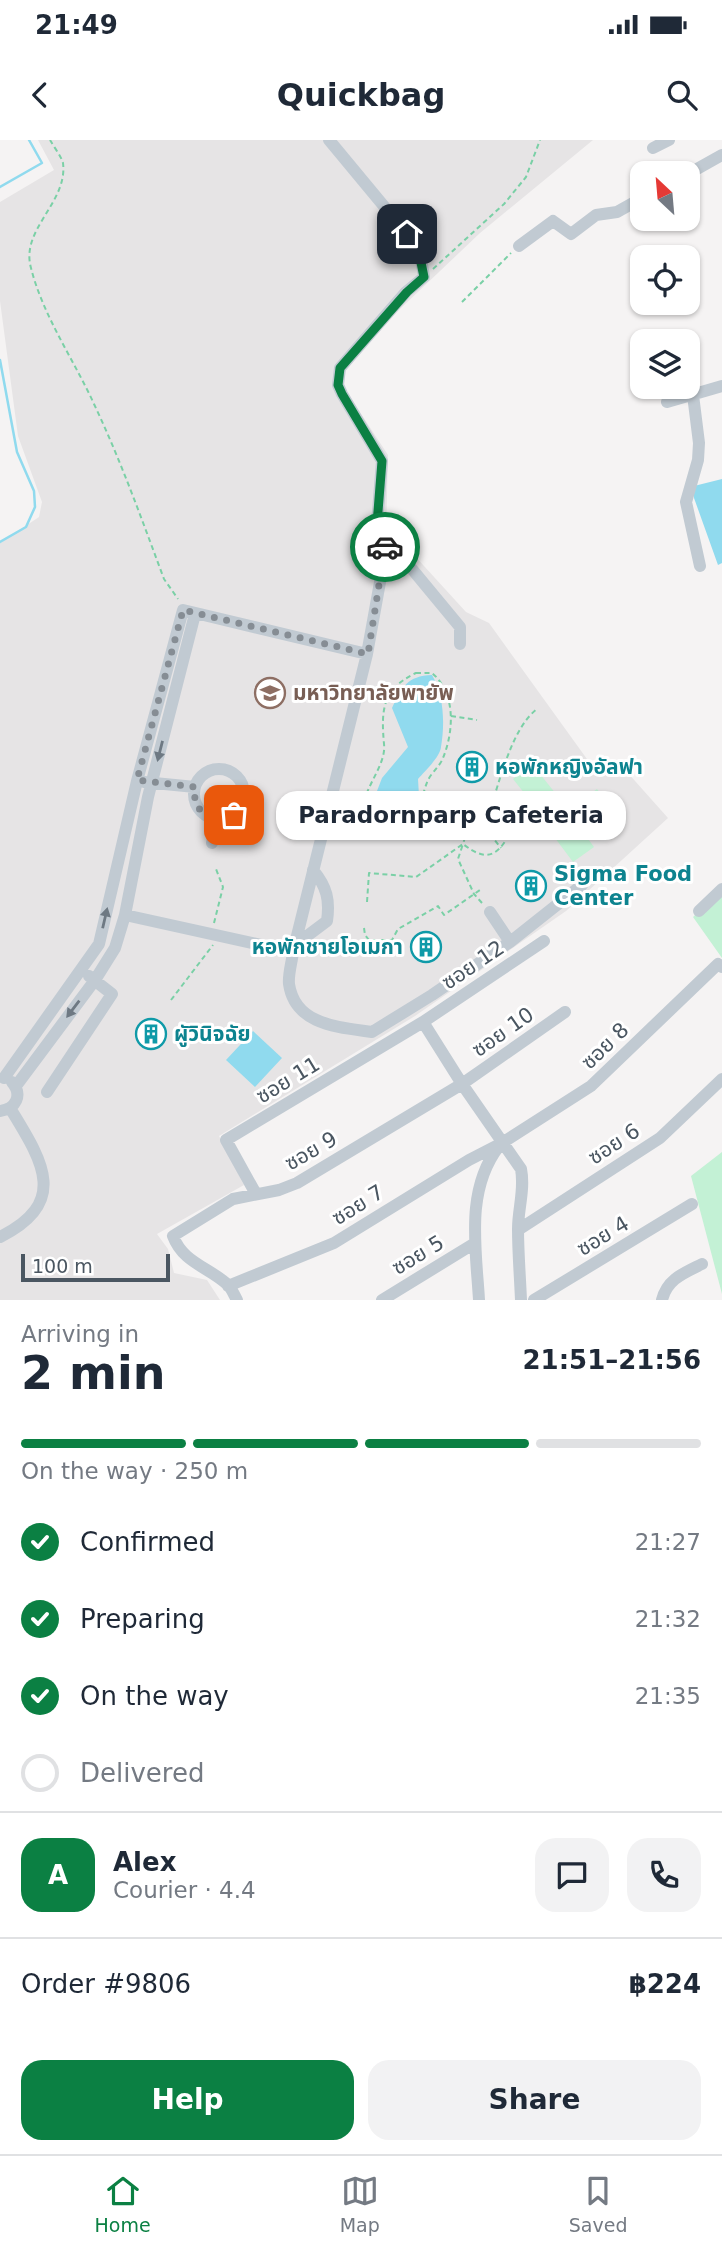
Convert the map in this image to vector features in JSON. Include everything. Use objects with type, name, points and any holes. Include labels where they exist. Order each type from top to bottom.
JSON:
[{"type":"street","points":[[329,140],[418,248],[424,277],[407,292],[340,368],[338,385],[382,461],[377,524],[379,539],[386,549],[407,564],[460,626],[460,643]]},
{"type":"street","points":[[653,148],[669,140]]},
{"type":"street","points":[[700,167],[722,155]]},
{"type":"street","points":[[519,246],[554,221],[571,233],[596,215],[617,212],[630,205]]},
{"type":"street","points":[[700,393],[722,386]]},
{"type":"street","points":[[667,402],[678,399]]},
{"type":"street","points":[[694,399],[699,443],[698,460],[686,502],[700,566]]},
{"type":"street","points":[[386,549],[368,654],[294,946],[289,982],[294,1002],[311,1019],[330,1026],[372,1032],[510,942],[582,885]]},
{"type":"street","points":[[189,612],[368,654]]},
{"type":"street","points":[[16,1086],[2,1078],[99,944],[137,780],[189,612]]},
{"type":"street","points":[[0,1237],[22,1225],[34,1213],[41,1196],[44,1176],[40,1159],[5,1110],[17,1100],[16,1086],[95,980],[115,948],[125,915],[189,612]]},
{"type":"street","points":[[213,769],[230,771],[243,783],[244,800],[234,815],[217,820],[198,809],[195,787],[199,779],[213,769]]},
{"type":"street","points":[[137,780],[195,787]]},
{"type":"street","points":[[212,843],[217,820]]},
{"type":"street","points":[[125,915],[213,934],[294,946],[327,921],[330,902],[313,870]]},
{"type":"street","points":[[699,911],[722,889]]},
{"type":"street","points":[[490,912],[510,942]]},
{"type":"street","name":"ซอย 12","points":[[423,1022],[544,941]]},
{"type":"street","name":"ซอย 8","points":[[502,1143],[591,1086],[718,964],[722,967]]},
{"type":"street","points":[[47,1092],[112,994],[80,971]]},
{"type":"street","name":"ซอย 10","points":[[462,1084],[565,1012]]},
{"type":"street","points":[[423,1022],[521,1169],[524,1182],[519,1204],[518,1230],[521,1300]]},
{"type":"street","name":"ซอย 11","points":[[256,1194],[226,1140],[423,1022]]},
{"type":"street","points":[[54,1034],[75,1050]]},
{"type":"street","name":"ซอย 6","points":[[518,1230],[660,1138],[722,1079]]},
{"type":"street","name":"ซอย 9","points":[[228,1286],[187,1258],[176,1245],[173,1236],[233,1199],[279,1190],[297,1183],[462,1084]]},
{"type":"street","points":[[479,1300],[475,1243],[479,1186],[490,1158],[502,1143]]},
{"type":"street","name":"ซอย 7","points":[[228,1286],[334,1242],[468,1160],[502,1143]]},
{"type":"street","name":"ซอย 4","points":[[534,1300],[692,1204]]},
{"type":"street","name":"ซอย 5","points":[[382,1300],[475,1243]]},
{"type":"street","points":[[662,1300],[664,1290],[672,1280],[702,1264]]},
{"type":"street","points":[[228,1286],[237,1300]]},
{"type":"path","points":[[50,140],[63,161],[62,172],[58,194],[33,238],[29,251],[30,267],[108,435],[164,579],[189,612]]},
{"type":"path","points":[[424,277],[504,204],[526,177],[540,140]]},
{"type":"path","points":[[463,302],[519,246]]},
{"type":"path","points":[[415,673],[432,673],[440,680],[447,693],[451,716],[443,759],[428,780],[424,796],[414,814],[404,821],[390,825],[374,823],[366,817],[364,807],[367,792],[381,768],[385,751],[383,706],[391,690],[401,680],[415,673]]},
{"type":"path","points":[[464,844],[475,853],[488,856],[501,849],[509,835],[504,818],[490,810],[506,761],[527,716],[537,709]]},
{"type":"path","points":[[451,716],[477,720]]},
{"type":"path","points":[[490,912],[474,894],[458,859],[473,812],[501,849]]},
{"type":"path","points":[[370,836],[374,823]]},
{"type":"path","points":[[367,902],[369,873],[416,877],[464,844]]},
{"type":"path","points":[[171,1000],[214,944],[213,934],[223,887],[216,869]]},
{"type":"path","points":[[364,928],[369,940],[392,940],[398,929],[438,906],[444,915],[480,890]]},
{"type":"shaded area","name":"มหาวิทยาลัยพายัพ","points":[[38,140],[593,140],[480,233],[399,310],[337,377],[388,455],[386,534],[403,543],[466,612],[489,623],[592,766],[619,763],[668,818],[566,911],[415,1016],[219,1136],[244,1185],[157,1234],[168,1249],[174,1273],[207,1280],[220,1300],[0,1300],[0,543],[39,517],[42,502],[18,436],[0,301],[0,202],[54,170]]},
{"type":"green space","points":[[532,764],[560,799],[541,814],[513,779]]},
{"type":"green space","points":[[597,789],[623,824],[601,840],[575,805]]},
{"type":"green space","points":[[567,810],[594,847],[573,862],[546,826]]},
{"type":"green space","points":[[722,891],[722,958],[693,917]]},
{"type":"green space","points":[[722,1152],[722,1294],[691,1176]]},
{"type":"water","points":[[722,479],[722,563],[718,565],[694,498],[694,486]]},
{"type":"water","points":[[432,675],[439,691],[442,710],[441,747],[435,759],[418,779],[419,796],[403,811],[386,806],[377,791],[382,778],[408,747],[392,708],[406,684],[411,680]]},
{"type":"water","points":[[253,1031],[282,1058],[255,1087],[226,1060]]},
{"type":"waterway","points":[[0,187],[42,163],[29,140]]},
{"type":"waterway","points":[[0,360],[17,452],[34,491],[35,507],[26,527],[0,542]]},
{"type":"way so far","points":[[234,815],[217,820],[204,814],[195,802],[195,787],[137,780],[183,610],[368,654],[385,547]]},
{"type":"place","name":"มหาวิทยาลัยพายัพ","points":[[270,693]]},
{"type":"place","name":"หอพักหญิงอัลฟา","points":[[472,767]]},
{"type":"place","name":"Paradornparp Cafeteria","points":[[234,815]]},
{"type":"place","name":"Sigma Food Center","points":[[531,886]]},
{"type":"place","name":"หอพักชายโอเมกา","points":[[426,947]]},
{"type":"place","name":"ผัูวินิจฉัย","points":[[151,1034]]},
{"type":"route","points":[[385,547],[379,539],[377,524],[382,461],[377,448],[338,385],[340,368],[407,292],[424,277],[418,248],[407,234]]}]
